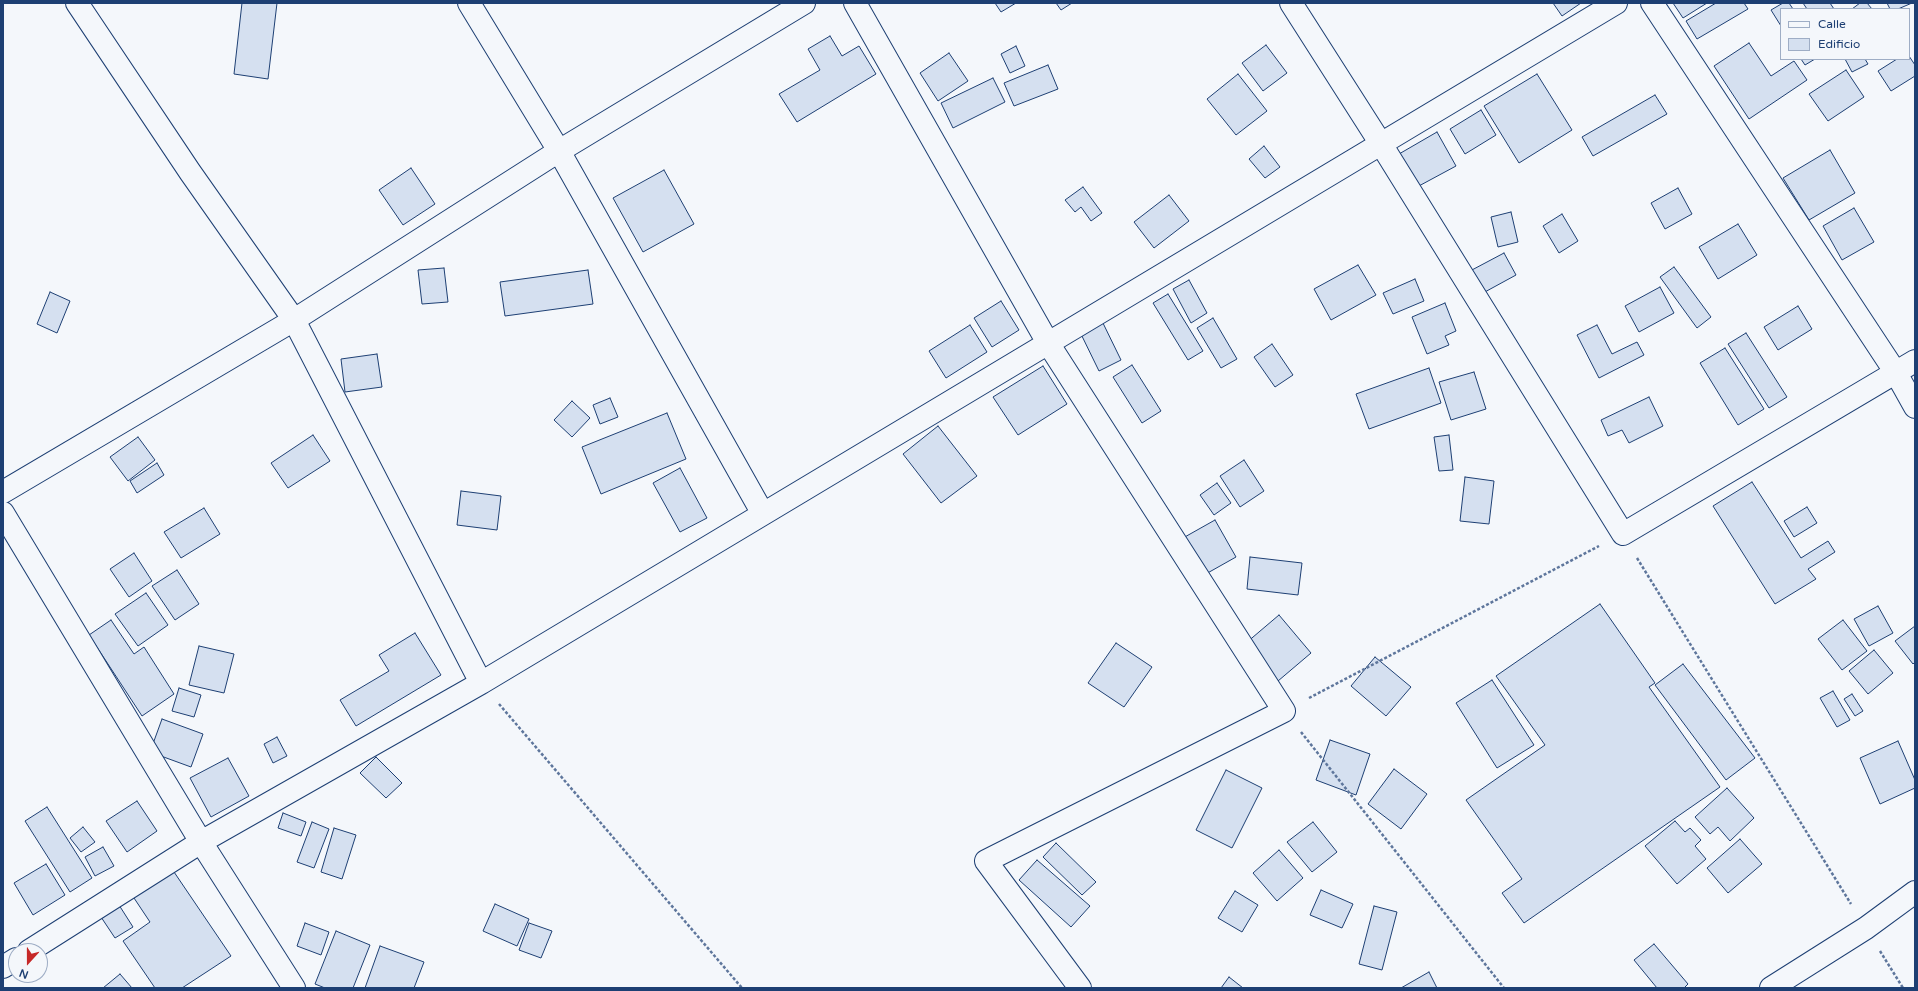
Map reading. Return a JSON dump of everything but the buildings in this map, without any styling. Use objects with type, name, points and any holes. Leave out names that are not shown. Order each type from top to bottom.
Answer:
[{"type":"street","points":[[77,3],[190,172],[294,320],[481,683]]},
{"type":"street","points":[[469,3],[559,151],[764,514]]},
{"type":"street","points":[[3,492],[294,320],[559,151],[804,3]]},
{"type":"street","points":[[855,3],[1048,343],[1284,711],[986,861],[1080,988]]},
{"type":"street","points":[[1291,3],[1381,144],[1623,534],[1915,361]]},
{"type":"street","points":[[42,943],[200,842],[481,683],[1616,3]]},
{"type":"street","points":[[1652,3],[1896,373],[1915,407]]},
{"type":"street","points":[[3,513],[200,842],[294,988]]},
{"type":"street","points":[[1771,988],[1866,928],[1915,892]]},
{"type":"path","points":[[1504,988],[1284,711],[1623,534],[1903,988]]},
{"type":"path","points":[[481,683],[742,988]]}]
